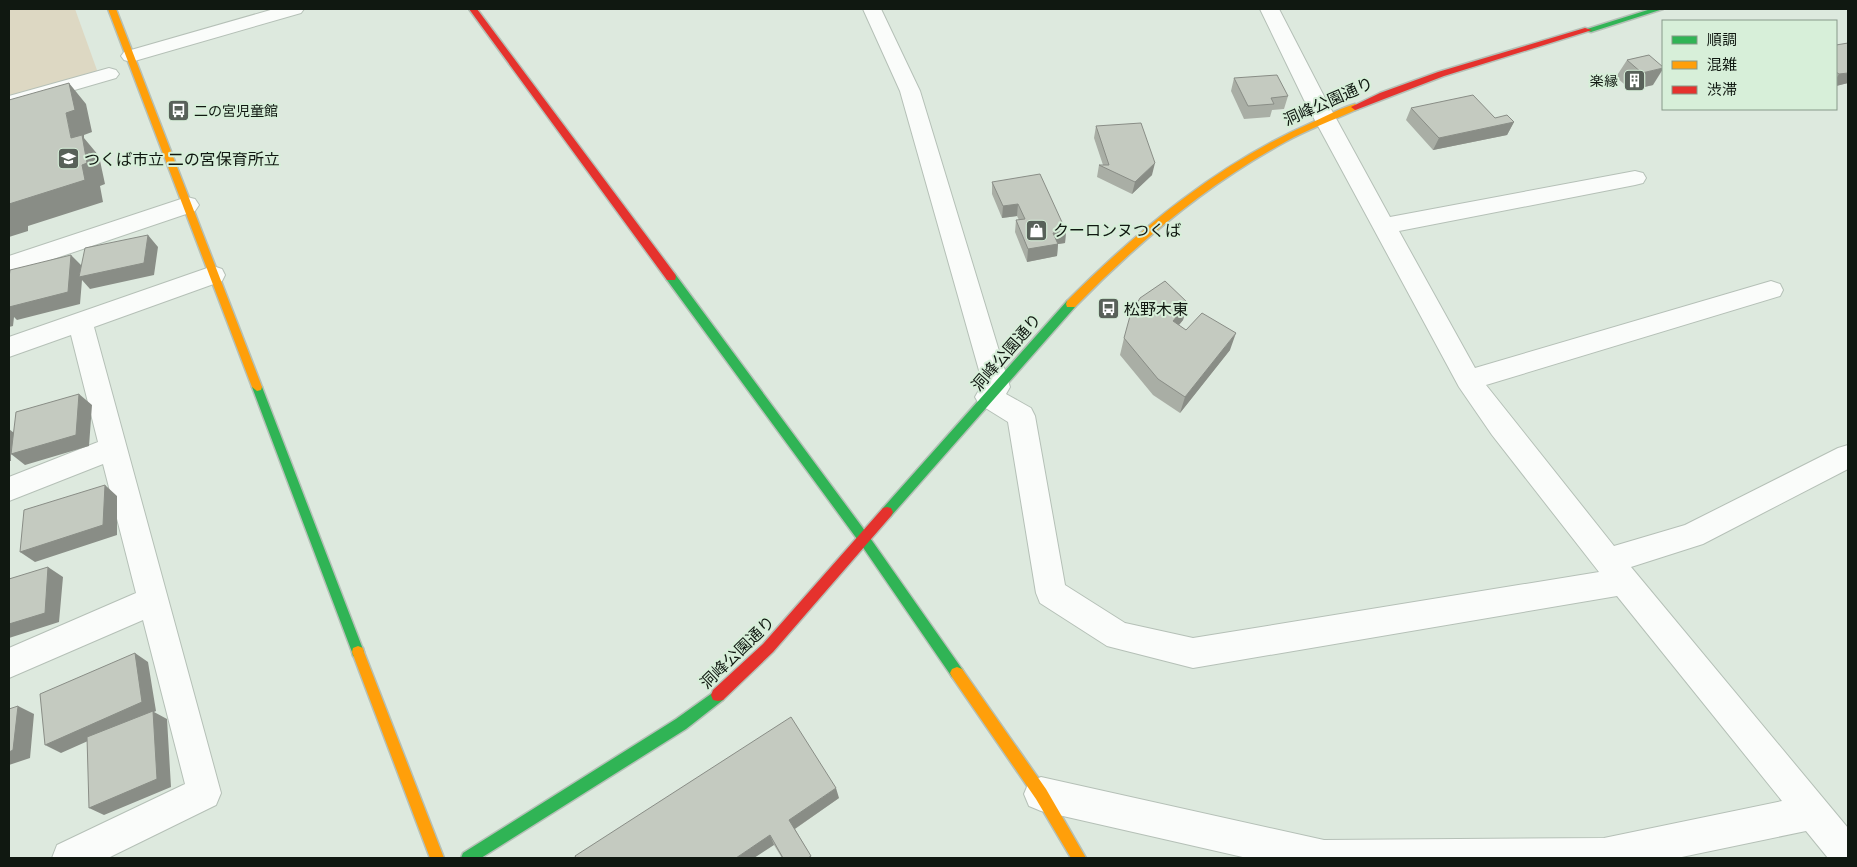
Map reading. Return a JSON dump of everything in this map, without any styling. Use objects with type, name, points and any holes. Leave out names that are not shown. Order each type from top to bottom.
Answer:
[{"type":"street","points":[[112,9],[437,858]]},
{"type":"street","points":[[131,56],[294,9]]},
{"type":"street","points":[[473,9],[864,539],[1040,794],[1078,858]]},
{"type":"street","points":[[872,9],[910,91],[992,392],[1021,416],[1050,593],[1118,636],[1193,653],[1617,571],[1693,535],[1848,456]]},
{"type":"street","points":[[1269,9],[1326,119],[1468,380],[1617,571],[1848,855]]},
{"type":"street","name":"洞峰公園通り","points":[[468,858],[681,724],[729,686],[768,648],[1055,320],[1107,266],[1167,216],[1219,178],[1274,144],[1383,94],[1659,9]]},
{"type":"street","points":[[9,103],[108,74]]},
{"type":"street","points":[[1384,226],[1635,178]]},
{"type":"street","points":[[9,265],[187,205]]},
{"type":"street","points":[[9,347],[213,275]]},
{"type":"street","points":[[1468,380],[1771,290]]},
{"type":"street","points":[[70,858],[204,793],[80,322]]},
{"type":"street","points":[[9,489],[114,448]]},
{"type":"street","points":[[9,664],[154,600]]},
{"type":"street","points":[[1040,794],[1324,858],[1604,856],[1813,812]]},
{"type":"shaded area","points":[[9,9],[75,9],[98,73],[9,99]]},
{"type":"building","points":[[1848,43],[1848,73],[1837,73],[1837,45]]},
{"type":"building","points":[[1649,55],[1662,68],[1642,73],[1627,60]]},
{"type":"building","points":[[1277,75],[1288,96],[1271,98],[1274,104],[1248,106],[1234,78]]},
{"type":"building","points":[[69,83],[75,110],[66,113],[71,138],[82,135],[87,163],[82,165],[85,180],[9,204],[9,100]]},
{"type":"building","points":[[1473,95],[1495,118],[1507,115],[1514,122],[1439,138],[1411,108]]},
{"type":"building","points":[[1141,123],[1155,163],[1135,182],[1099,165],[1109,165],[1096,126]]},
{"type":"building","points":[[1040,174],[1066,231],[1053,233],[1058,244],[1028,249],[1016,220],[1025,219],[1018,204],[1003,206],[992,182]]},
{"type":"building","points":[[148,235],[144,263],[79,277],[85,248]]},
{"type":"building","points":[[71,255],[68,292],[9,307],[10,270]]},
{"type":"building","points":[[1165,281],[1188,303],[1173,321],[1186,330],[1202,313],[1236,333],[1185,397],[1158,379],[1124,338],[1130,316],[1140,298]]},
{"type":"building","points":[[79,394],[76,435],[11,454],[16,412]]},
{"type":"building","points":[[105,485],[103,525],[20,552],[24,510]]},
{"type":"building","points":[[48,567],[45,613],[9,624],[9,579]]},
{"type":"building","points":[[135,653],[142,702],[45,745],[40,694]]},
{"type":"building","points":[[18,706],[13,750],[9,752],[9,709]]},
{"type":"building","points":[[153,711],[157,779],[89,808],[87,737]]},
{"type":"building","points":[[791,717],[836,788],[789,820],[811,856],[808,858],[783,858],[770,835],[736,858],[576,858],[575,856]]},
{"type":"traffic: fast","points":[[1588,30],[1659,9]]},
{"type":"traffic: fast","points":[[671,277],[864,539],[957,673]]},
{"type":"traffic: fast","points":[[887,512],[1071,304]]},
{"type":"traffic: fast","points":[[257,387],[358,652]]},
{"type":"traffic: fast","points":[[468,858],[681,724],[718,695]]},
{"type":"traffic: slow","points":[[112,9],[257,387]]},
{"type":"traffic: slow","points":[[1071,304],[1094,280],[1144,235],[1224,175],[1282,140],[1355,107]]},
{"type":"traffic: slow","points":[[358,652],[437,858]]},
{"type":"traffic: slow","points":[[957,673],[1041,794],[1079,858]]},
{"type":"traffic: jam","points":[[473,9],[671,277]]},
{"type":"traffic: jam","points":[[1355,107],[1441,74],[1588,30]]},
{"type":"traffic: jam","points":[[718,695],[768,648],[887,512]]},
{"type":"place","name":"楽縁","points":[[1634,81]]},
{"type":"place","name":"二の宮児童館","points":[[178,111]]},
{"type":"place","name":"つくば市立 二の宮保育所立","points":[[68,159]]},
{"type":"place","name":"クーロンヌつくば","points":[[1037,230]]},
{"type":"place","name":"松野木東","points":[[1108,309]]}]
